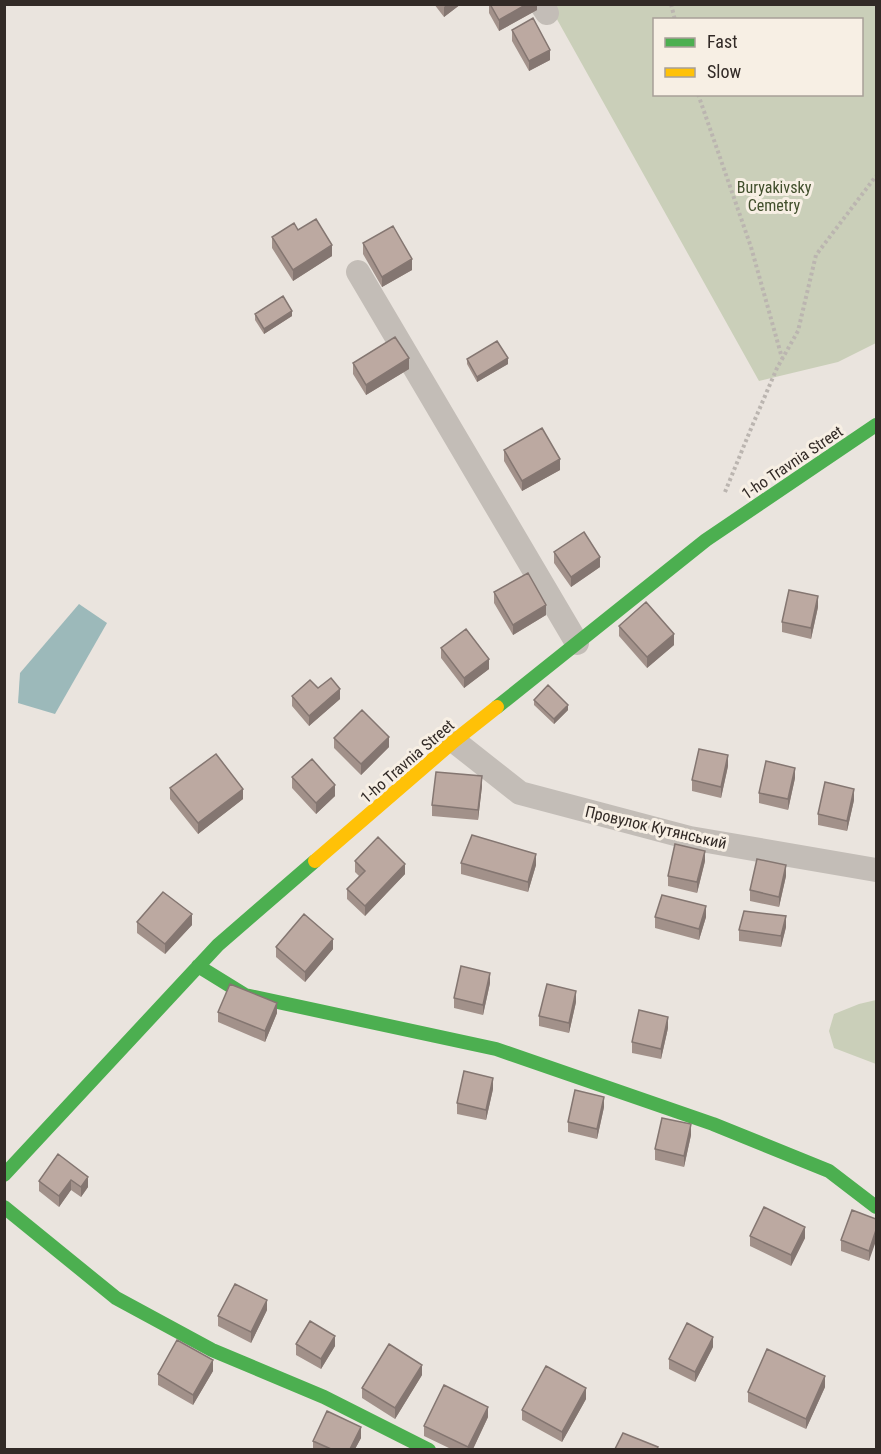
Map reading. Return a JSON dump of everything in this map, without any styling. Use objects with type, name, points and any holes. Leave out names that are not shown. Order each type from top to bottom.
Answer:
[{"type":"street","points":[[358,272],[577,643]]},
{"type":"street","name":"1-ho Travnia Street","points":[[4,1175],[218,945],[454,741],[706,540],[876,425]]},
{"type":"street","name":"Провулок Кутянський","points":[[454,741],[520,793],[690,838],[876,870]]},
{"type":"street","points":[[198,966],[244,995],[496,1049],[713,1124],[829,1171],[876,1207]]},
{"type":"street","points":[[4,1208],[116,1298],[212,1350],[324,1397],[429,1449]]},
{"type":"path","points":[[699,96],[751,247],[783,359]]},
{"type":"path","points":[[724,496],[750,431],[798,331],[816,255],[876,176]]},
{"type":"green space","name":"Buryakivsky Cemetry","points":[[549,5],[876,5],[876,343],[838,362],[759,381]]},
{"type":"green space","points":[[876,1000],[876,1064],[834,1048],[829,1031],[834,1014]]},
{"type":"water","points":[[79,604],[107,623],[55,714],[18,703],[20,673]]},
{"type":"building","points":[[490,4],[527,4],[499,20]]},
{"type":"building","points":[[533,18],[550,50],[529,61],[512,30]]},
{"type":"building","points":[[316,219],[332,245],[293,270],[272,237],[294,223],[298,230]]},
{"type":"building","points":[[393,226],[412,259],[382,277],[363,243]]},
{"type":"building","points":[[283,296],[292,311],[264,329],[255,314]]},
{"type":"building","points":[[395,337],[409,358],[366,385],[353,363]]},
{"type":"building","points":[[497,341],[508,358],[477,377],[467,359]]},
{"type":"building","points":[[542,428],[560,459],[522,481],[504,450]]},
{"type":"building","points":[[584,532],[600,557],[571,577],[554,552]]},
{"type":"building","points":[[528,573],[546,605],[513,625],[494,592]]},
{"type":"building","points":[[789,590],[818,596],[811,628],[782,622]]},
{"type":"building","points":[[646,602],[674,634],[647,657],[619,626]]},
{"type":"building","points":[[466,629],[489,659],[464,678],[441,648]]},
{"type":"building","points":[[331,678],[340,689],[309,716],[292,696],[310,680],[318,688]]},
{"type":"building","points":[[548,685],[568,705],[554,719],[534,700]]},
{"type":"building","points":[[362,710],[389,737],[361,764],[334,738]]},
{"type":"building","points":[[699,749],[728,755],[721,787],[692,780]]},
{"type":"building","points":[[216,754],[243,789],[198,823],[170,788]]},
{"type":"building","points":[[312,759],[335,785],[316,803],[292,777]]},
{"type":"building","points":[[766,761],[795,768],[788,799],[759,793]]},
{"type":"building","points":[[436,772],[482,776],[478,810],[432,805]]},
{"type":"building","points":[[825,782],[854,789],[847,821],[818,814]]},
{"type":"building","points":[[472,835],[536,854],[528,882],[461,863]]},
{"type":"building","points":[[378,837],[405,864],[365,906],[347,889],[365,871],[355,861]]},
{"type":"building","points":[[675,844],[705,851],[697,882],[668,876]]},
{"type":"building","points":[[757,859],[786,865],[779,897],[750,890]]},
{"type":"building","points":[[163,892],[192,914],[165,944],[137,922]]},
{"type":"building","points":[[662,895],[706,906],[699,929],[655,917]]},
{"type":"building","points":[[744,911],[786,916],[781,936],[739,930]]},
{"type":"building","points":[[304,914],[333,939],[305,972],[276,947]]},
{"type":"building","points":[[461,966],[490,973],[483,1005],[454,998]]},
{"type":"building","points":[[230,984],[277,1003],[265,1031],[218,1012]]},
{"type":"building","points":[[547,984],[576,991],[569,1023],[539,1016]]},
{"type":"building","points":[[639,1010],[668,1017],[661,1049],[632,1042]]},
{"type":"building","points":[[464,1071],[493,1078],[486,1110],[457,1103]]},
{"type":"building","points":[[575,1090],[604,1097],[597,1129],[568,1122]]},
{"type":"building","points":[[662,1118],[691,1124],[684,1156],[655,1149]]},
{"type":"building","points":[[58,1154],[88,1177],[81,1187],[71,1180],[59,1196],[39,1181]]},
{"type":"building","points":[[764,1207],[805,1227],[791,1255],[750,1236]]},
{"type":"building","points":[[852,1210],[876,1219],[876,1230],[869,1251],[841,1240]]},
{"type":"building","points":[[235,1284],[267,1300],[251,1332],[218,1316]]},
{"type":"building","points":[[310,1321],[335,1336],[321,1359],[296,1344]]},
{"type":"building","points":[[687,1323],[713,1337],[695,1372],[669,1359]]},
{"type":"building","points":[[177,1340],[213,1360],[193,1395],[158,1374]]},
{"type":"building","points":[[389,1344],[422,1365],[395,1408],[362,1388]]},
{"type":"building","points":[[767,1349],[825,1376],[806,1419],[748,1392]]},
{"type":"building","points":[[546,1366],[586,1388],[562,1432],[522,1410]]},
{"type":"building","points":[[444,1385],[488,1407],[468,1447],[424,1426]]},
{"type":"building","points":[[327,1411],[361,1427],[350,1449],[331,1449],[313,1441]]},
{"type":"building","points":[[623,1433],[658,1447],[657,1449],[615,1449]]},
{"type":"traffic: fast","points":[[497,707],[706,540],[876,425]]},
{"type":"traffic: fast","points":[[4,1175],[218,945],[315,861]]},
{"type":"traffic: fast","points":[[198,966],[245,995],[496,1049],[713,1124],[829,1171],[876,1207]]},
{"type":"traffic: fast","points":[[4,1207],[116,1298],[212,1350],[324,1397],[429,1450]]},
{"type":"traffic: slow","points":[[315,861],[454,741],[497,707]]}]
